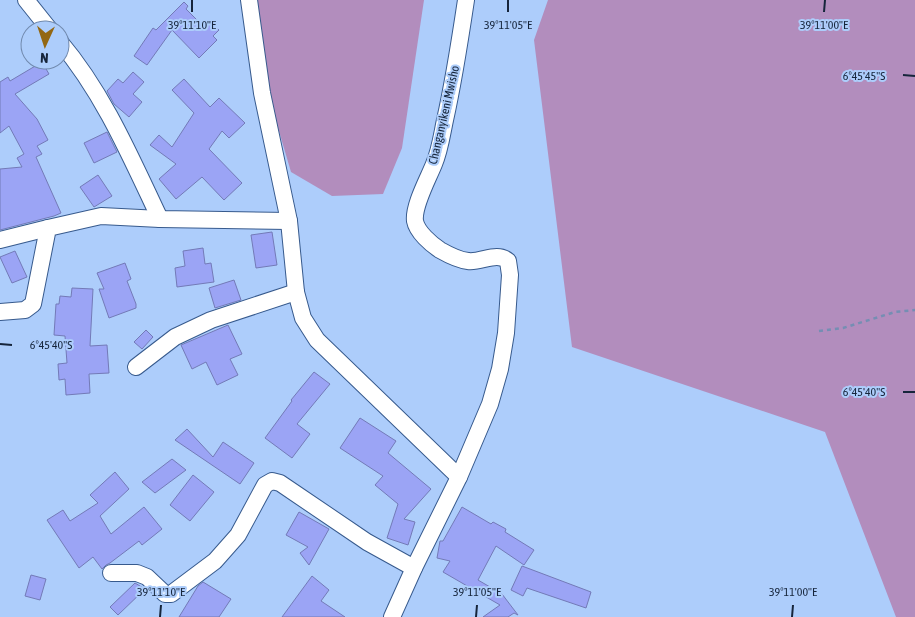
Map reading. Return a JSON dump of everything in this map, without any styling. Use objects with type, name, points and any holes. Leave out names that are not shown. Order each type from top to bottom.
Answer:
[{"type":"street","points":[[26,0],[42,20]]},
{"type":"street","points":[[249,0],[262,93],[289,221],[296,292],[303,318],[317,340],[459,477],[392,617]]},
{"type":"street","name":"Changanyikeni Mwisho","points":[[459,477],[490,404],[500,369],[506,333],[510,275],[508,261],[503,258],[467,261],[440,250],[419,232],[415,222],[416,208],[436,159],[442,133],[454,80],[466,0]]},
{"type":"street","points":[[70,53],[116,127],[160,219]]},
{"type":"street","points":[[0,240],[102,216],[289,221]]},
{"type":"street","points":[[0,312],[25,310],[33,304],[48,228]]},
{"type":"street","points":[[136,367],[175,337],[211,320],[296,292]]},
{"type":"street","points":[[111,573],[137,573],[147,577],[164,594],[171,594],[216,561],[238,535],[265,485],[272,481],[280,482],[367,542],[414,568]]},
{"type":"path","points":[[819,331],[843,328],[896,312],[915,310]]},
{"type":"shaded area","points":[[250,0],[424,0],[402,148],[383,194],[332,196],[291,172],[264,80]]},
{"type":"shaded area","points":[[548,0],[915,0],[915,617],[896,617],[825,432],[572,347],[534,40]]},
{"type":"building","points":[[184,2],[188,6],[186,9],[203,26],[209,20],[219,30],[213,36],[217,40],[199,58],[172,30],[147,65],[134,56],[153,28],[156,30]]},
{"type":"building","points":[[29,70],[47,70],[49,74],[15,94],[37,119],[48,140],[37,146],[42,154],[36,157],[61,213],[0,230],[0,169],[22,167],[17,158],[24,154],[9,126],[0,133],[0,82],[8,77],[10,81]]},
{"type":"building","points":[[133,72],[144,82],[133,94],[142,102],[129,117],[114,104],[107,91],[118,79],[123,83]]},
{"type":"building","points":[[184,79],[210,107],[219,98],[245,123],[229,138],[222,131],[209,149],[242,183],[224,200],[202,177],[176,199],[159,179],[176,164],[150,145],[159,135],[172,147],[194,113],[172,90]]},
{"type":"building","points":[[107,132],[117,152],[94,163],[84,143]]},
{"type":"building","points":[[98,175],[112,196],[94,207],[80,187]]},
{"type":"building","points":[[272,232],[277,265],[256,268],[251,235]]},
{"type":"building","points":[[203,248],[205,264],[211,263],[214,282],[177,287],[175,268],[185,266],[183,251]]},
{"type":"building","points":[[15,251],[27,277],[12,283],[0,257]]},
{"type":"building","points":[[125,263],[131,279],[127,281],[136,308],[109,318],[99,289],[104,289],[97,273]]},
{"type":"building","points":[[234,280],[241,300],[215,308],[209,288]]},
{"type":"building","points":[[72,288],[93,289],[90,346],[107,345],[109,373],[89,374],[90,393],[66,395],[65,379],[59,380],[58,364],[67,363],[65,336],[54,335],[56,304],[59,304],[60,296],[71,297]]},
{"type":"building","points":[[228,325],[242,354],[230,359],[238,375],[217,385],[206,362],[192,369],[181,345]]},
{"type":"building","points":[[146,330],[153,337],[142,349],[134,342]]},
{"type":"building","points":[[314,372],[330,384],[297,424],[310,434],[292,458],[265,438],[291,400]]},
{"type":"building","points":[[360,418],[396,441],[388,453],[431,489],[404,519],[415,522],[408,545],[387,538],[398,504],[375,485],[383,476],[340,448]]},
{"type":"building","points":[[187,429],[213,457],[223,442],[254,463],[240,484],[175,440]]},
{"type":"building","points":[[172,459],[186,470],[155,493],[142,482]]},
{"type":"building","points":[[115,472],[129,489],[100,516],[111,534],[144,507],[162,529],[142,545],[139,541],[102,569],[93,557],[79,568],[47,520],[63,510],[70,521],[98,503],[90,495]]},
{"type":"building","points":[[193,475],[214,492],[190,521],[170,505]]},
{"type":"building","points":[[462,507],[491,524],[493,522],[506,529],[505,532],[534,550],[524,565],[496,546],[478,580],[502,594],[518,615],[514,613],[508,617],[483,617],[500,605],[443,572],[450,561],[437,558],[440,541],[443,541]]},
{"type":"building","points":[[299,512],[329,529],[309,565],[300,553],[308,547],[286,535]]},
{"type":"building","points":[[522,566],[591,592],[586,608],[527,588],[523,596],[511,590]]},
{"type":"building","points":[[31,575],[46,579],[40,600],[25,596]]},
{"type":"building","points":[[312,576],[329,590],[321,601],[345,617],[282,617]]},
{"type":"building","points":[[203,582],[231,599],[219,617],[179,617],[198,586]]},
{"type":"building","points":[[135,583],[145,589],[118,615],[110,607]]}]
